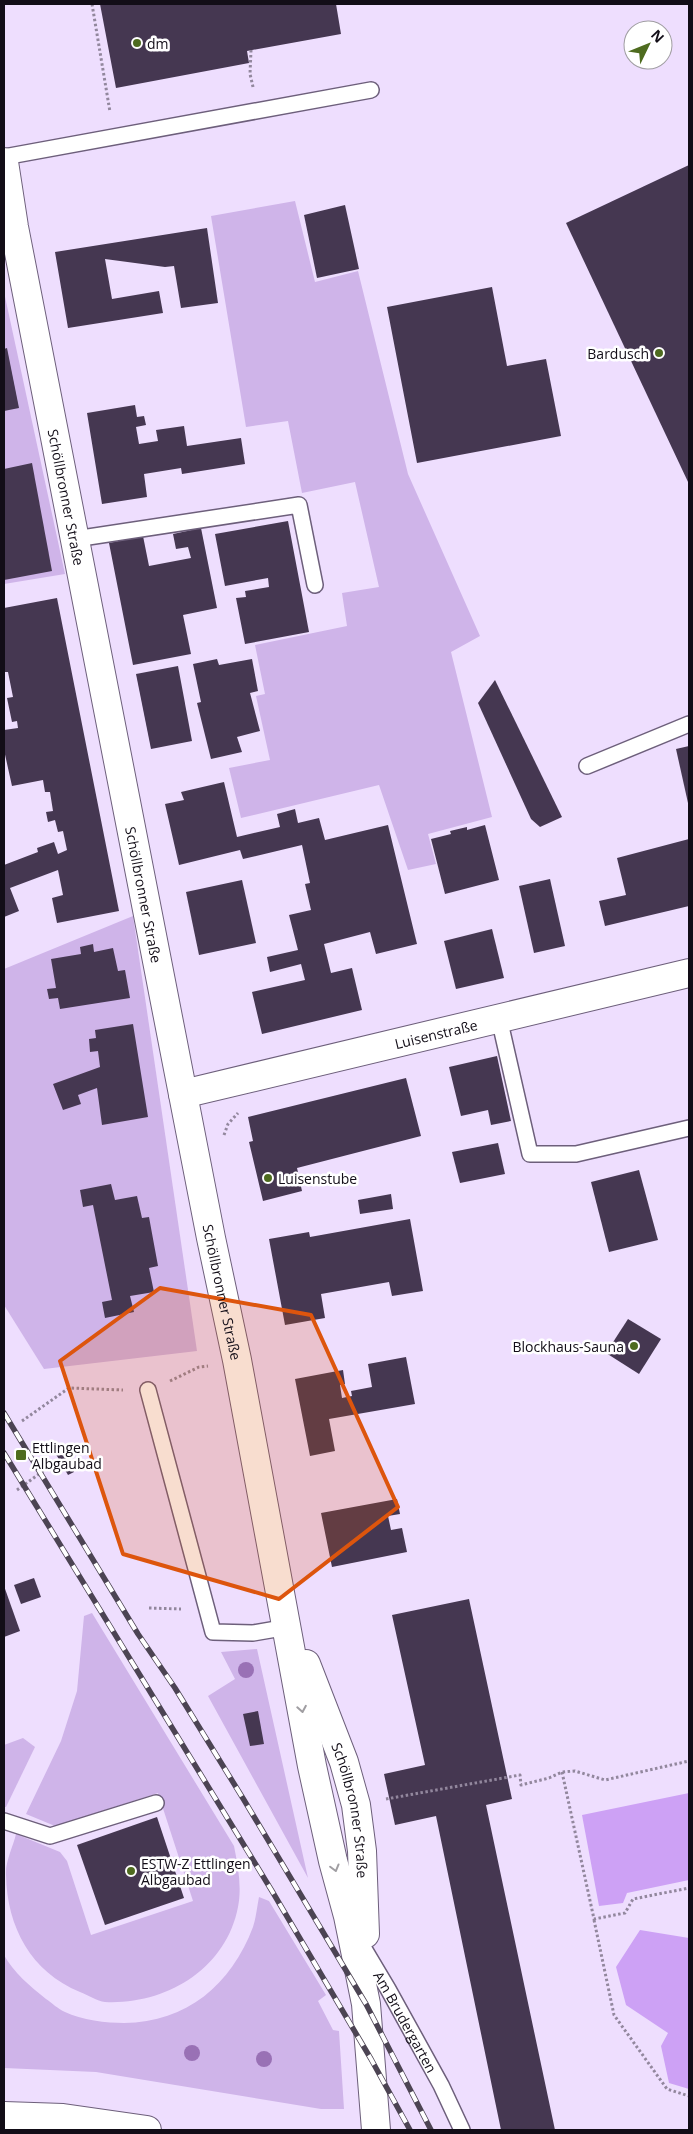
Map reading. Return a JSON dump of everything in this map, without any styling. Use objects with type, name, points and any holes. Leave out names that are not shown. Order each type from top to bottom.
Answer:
[{"type":"main road","name":"Schöllbronner Straße","points":[[4,162],[9,228],[75,539],[288,1627],[322,1812],[348,1916],[366,2004]]},
{"type":"main road","name":"Luisenstraße","points":[[184,1094],[689,973]]},
{"type":"main road","name":"Schöllbronner Straße","points":[[288,1627],[313,1680],[344,1762],[356,1805],[362,1851],[366,2004],[376,2130]]},
{"type":"main road","points":[[4,2116],[63,2118],[147,2130]]},
{"type":"lane","points":[[4,157],[371,90]]},
{"type":"lane","points":[[75,539],[298,505],[315,585]]},
{"type":"lane","points":[[587,766],[689,724]]},
{"type":"lane","points":[[498,1018],[530,1154],[576,1154],[689,1128]]},
{"type":"lane","points":[[148,1390],[213,1632],[253,1634],[288,1627]]},
{"type":"lane","points":[[4,1821],[50,1836],[156,1803]]},
{"type":"lane","name":"Am Brudergarten","points":[[348,1916],[366,1955],[388,1989],[441,2085],[462,2130]]},
{"type":"path","points":[[92,4],[115,137]]},
{"type":"path","points":[[250,50],[250,74],[258,112]]},
{"type":"path","points":[[189,1374],[199,1367]]},
{"type":"path","points":[[22,1421],[69,1388],[148,1390]]},
{"type":"path","points":[[17,1490],[50,1466]]},
{"type":"path","points":[[149,1608],[207,1610]]},
{"type":"path","points":[[432,1791],[520,1775],[521,1785],[549,1778],[562,1772],[575,1771],[605,1780],[689,1761]]},
{"type":"path","points":[[562,1772],[614,2015],[667,2089],[689,2096]]},
{"type":"path","points":[[594,1919],[625,1913],[633,1899],[689,1888]]},
{"type":"highlighted area","points":[[160,1288],[311,1315],[398,1507],[279,1599],[123,1554],[60,1361]]},
{"type":"shaded area","points":[[295,201],[315,282],[358,271],[408,474],[480,636],[451,652],[492,817],[428,834],[436,864],[408,870],[379,785],[241,818],[229,768],[270,760],[256,696],[265,694],[255,645],[347,626],[342,593],[379,587],[355,482],[302,493],[288,421],[246,427],[211,216]]},
{"type":"shaded area","points":[[4,292],[65,574],[4,584]]},
{"type":"shaded area","points":[[133,916],[197,1351],[44,1369],[4,1305],[4,969]]},
{"type":"shaded area","points":[[92,1613],[234,1846],[239,1876],[240,1892],[238,1907],[231,1929],[221,1948],[207,1965],[190,1979],[171,1990],[150,1997],[128,2001],[105,2002],[99,2000],[63,1983],[48,1973],[35,1960],[17,1930],[7,1894],[7,1865],[16,1834],[60,1852],[67,1861],[91,1935],[193,1901],[158,1793],[55,1826],[26,1814],[61,1741],[77,1691],[84,1616]]},
{"type":"shaded area","points":[[257,1649],[308,1878],[208,1696],[235,1679],[221,1652]]},
{"type":"shaded area","points":[[23,1738],[35,1747],[6,1807],[4,1807],[4,1745]]},
{"type":"shaded area","points":[[689,1793],[689,1880],[627,1893],[623,1903],[599,1906],[582,1815]]},
{"type":"shaded area","points":[[259,1897],[269,1901],[326,1995],[318,2001],[333,2030],[339,2031],[344,2109],[321,2109],[96,2072],[4,2068],[4,1955],[28,1984],[57,2008],[65,2012],[102,2022],[147,2021],[168,2016],[187,2007],[219,1983],[244,1948],[253,1927]]},
{"type":"shaded area","points":[[640,1930],[689,1938],[689,2089],[669,2083],[661,2046],[668,2033],[626,2005],[616,1967]]},
{"type":"building","points":[[100,4],[336,4],[341,34],[247,51],[249,63],[116,88]]},
{"type":"building","name":"Bardusch","points":[[689,165],[689,484],[566,223]]},
{"type":"building","points":[[345,205],[359,269],[317,278],[304,215]]},
{"type":"building","points":[[207,228],[218,303],[181,308],[174,266],[165,267],[105,259],[112,299],[159,291],[163,313],[68,328],[55,252]]},
{"type":"building","points":[[492,287],[507,366],[546,359],[561,436],[417,463],[387,307]]},
{"type":"building","points":[[7,348],[19,408],[4,411],[4,349]]},
{"type":"building","points":[[135,405],[137,417],[144,416],[146,425],[136,427],[139,444],[158,441],[156,430],[184,426],[187,446],[241,438],[245,464],[182,474],[181,468],[144,474],[147,497],[102,504],[87,413]]},
{"type":"building","points":[[32,463],[52,571],[4,580],[4,469]]},
{"type":"building","points":[[288,521],[309,632],[245,644],[236,598],[246,597],[245,591],[269,587],[268,578],[225,586],[215,534]]},
{"type":"building","points":[[201,528],[217,608],[183,615],[191,654],[133,665],[109,543],[143,536],[149,566],[191,558],[188,547],[176,549],[173,534]]},
{"type":"building","points":[[57,598],[119,911],[57,923],[52,898],[63,895],[58,870],[10,888],[19,911],[4,917],[4,865],[38,852],[37,848],[54,842],[58,854],[67,850],[63,831],[58,832],[55,820],[48,822],[46,812],[53,811],[50,792],[45,792],[43,780],[12,786],[4,750],[4,730],[18,728],[17,721],[12,722],[7,698],[13,697],[8,672],[4,672],[4,608]]},
{"type":"building","points":[[217,659],[219,665],[252,659],[258,691],[250,693],[260,731],[237,737],[242,752],[211,759],[197,703],[201,702],[193,664]]},
{"type":"building","points":[[178,666],[192,741],[151,749],[136,674]]},
{"type":"building","points":[[495,680],[562,817],[540,827],[531,819],[478,703]]},
{"type":"building","points":[[689,746],[689,803],[688,803],[676,749]]},
{"type":"building","points":[[224,782],[237,837],[280,827],[277,814],[295,809],[298,823],[319,818],[325,840],[388,825],[417,944],[376,954],[370,932],[324,944],[331,973],[352,968],[362,1010],[262,1034],[252,992],[305,980],[301,964],[270,972],[267,957],[298,950],[289,915],[311,910],[305,884],[310,883],[302,845],[243,859],[240,850],[179,865],[165,804],[184,800],[181,792]]},
{"type":"building","points":[[485,825],[499,880],[445,894],[431,839],[451,834],[450,831],[467,827],[467,830]]},
{"type":"building","points":[[689,839],[689,906],[605,926],[599,901],[626,895],[617,858]]},
{"type":"building","points":[[550,879],[565,946],[534,953],[519,886]]},
{"type":"building","points":[[242,880],[256,943],[199,955],[186,892]]},
{"type":"building","points":[[492,929],[504,978],[456,989],[444,941]]},
{"type":"building","points":[[93,944],[94,952],[113,948],[118,971],[125,970],[130,998],[60,1009],[58,998],[49,999],[47,989],[56,988],[51,959],[81,954],[80,947]]},
{"type":"building","points":[[133,1024],[148,1117],[102,1125],[97,1088],[78,1095],[81,1104],[63,1110],[53,1084],[100,1067],[98,1051],[90,1052],[89,1039],[96,1038],[95,1030]]},
{"type":"building","points":[[497,1056],[511,1121],[491,1125],[488,1110],[461,1116],[449,1067]]},
{"type":"building","points":[[406,1078],[421,1136],[297,1168],[302,1191],[263,1201],[249,1142],[253,1141],[248,1117]]},
{"type":"building","points":[[498,1143],[505,1174],[460,1183],[452,1152]]},
{"type":"building","points":[[639,1170],[658,1240],[609,1252],[591,1182]]},
{"type":"building","points":[[111,1184],[115,1200],[137,1196],[142,1218],[149,1217],[158,1266],[149,1268],[154,1292],[130,1296],[134,1312],[105,1318],[102,1302],[112,1300],[93,1205],[83,1207],[80,1190]]},
{"type":"building","points":[[391,1194],[393,1209],[360,1214],[358,1200]]},
{"type":"building","points":[[410,1219],[423,1291],[392,1296],[389,1282],[321,1294],[325,1318],[285,1325],[269,1239],[309,1232],[310,1237]]},
{"type":"building","name":"Blockhaus-Sauna","points":[[628,1319],[661,1339],[639,1374],[606,1353]]},
{"type":"building","points":[[406,1357],[415,1404],[329,1419],[335,1451],[310,1456],[295,1379],[343,1370],[345,1384],[340,1385],[342,1398],[352,1396],[351,1391],[372,1387],[368,1364]]},
{"type":"building","points":[[58,1446],[74,1472],[68,1475],[53,1449]]},
{"type":"building","points":[[397,1499],[400,1514],[388,1516],[391,1530],[402,1528],[407,1552],[332,1567],[321,1513]]},
{"type":"building","points":[[34,1578],[41,1597],[21,1604],[14,1585]]},
{"type":"building","points":[[4,1586],[20,1631],[4,1637]]},
{"type":"building","points":[[469,1599],[512,1799],[486,1805],[555,2130],[501,2130],[436,1816],[395,1825],[384,1774],[425,1765],[392,1615]]},
{"type":"building","points":[[258,1711],[264,1744],[250,1746],[243,1714]]},
{"type":"building","name":"ESTW-Z Ettlingen Albgaubad","points":[[157,1817],[184,1898],[105,1925],[77,1845]]},
{"type":"railway","points":[[4,1413],[138,1634],[175,1688],[244,1800],[366,2004],[431,2130]]},
{"type":"railway","points":[[4,1453],[272,1891],[371,2059],[410,2130]]},
{"type":"place","name":"dm","points":[[137,43]]},
{"type":"place","name":"Bardusch","points":[[659,353]]},
{"type":"place","name":"Luisenstube","points":[[268,1178]]},
{"type":"place","name":"Blockhaus-Sauna","points":[[634,1346]]},
{"type":"place","name":"Ettlingen Albgaubad","points":[[21,1455]]},
{"type":"place","name":"ESTW-Z Ettlingen Albgaubad","points":[[131,1871]]}]
